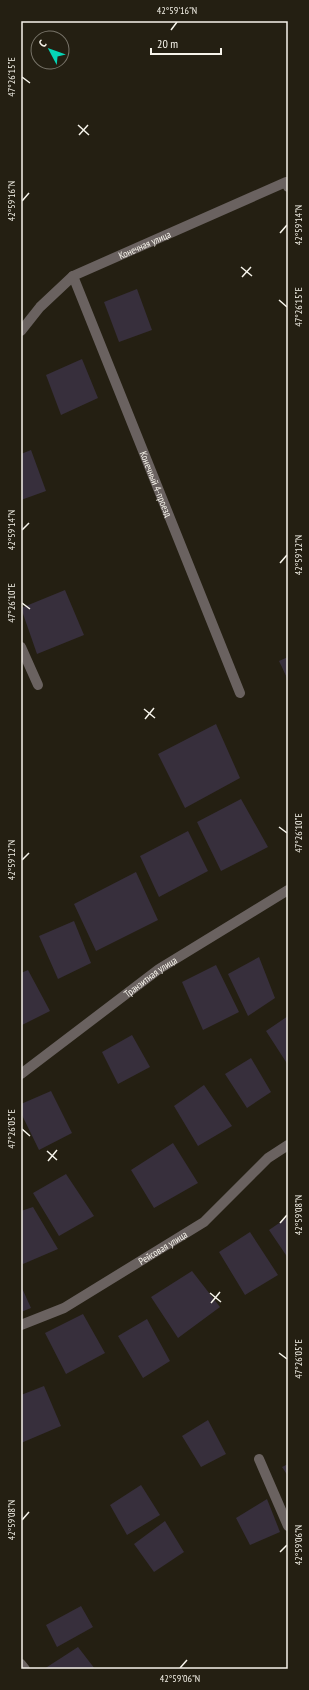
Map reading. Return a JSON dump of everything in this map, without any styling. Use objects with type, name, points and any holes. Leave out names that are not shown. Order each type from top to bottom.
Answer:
[{"type":"street","name":"Конечная улица","points":[[21,331],[40,307],[73,276],[287,185]]},
{"type":"street","name":"Конечный 4-проезд","points":[[73,276],[240,693]]},
{"type":"street","points":[[21,647],[38,685]]},
{"type":"street","name":"Транзитная улица","points":[[21,1074],[159,969],[288,890]]},
{"type":"street","name":"Рейсовая улица","points":[[21,1325],[64,1308],[204,1222],[268,1158],[288,1146]]},
{"type":"street","points":[[259,1459],[288,1526]]},
{"type":"street","points":[[21,1664],[25,1669]]},
{"type":"building","points":[[137,289],[152,330],[119,342],[104,302]]},
{"type":"building","points":[[82,359],[98,398],[61,415],[46,375]]},
{"type":"building","points":[[31,450],[46,491],[21,500],[21,454]]},
{"type":"building","points":[[65,590],[84,635],[37,654],[21,608]]},
{"type":"building","points":[[288,657],[288,680],[279,661]]},
{"type":"building","points":[[216,724],[240,778],[185,808],[158,754]]},
{"type":"building","points":[[241,799],[268,847],[221,871],[197,822]]},
{"type":"building","points":[[188,831],[208,871],[159,897],[140,856]]},
{"type":"building","points":[[136,872],[158,920],[96,951],[74,904]]},
{"type":"building","points":[[74,921],[91,963],[58,979],[39,936]]},
{"type":"building","points":[[259,957],[275,998],[248,1016],[228,974]]},
{"type":"building","points":[[216,965],[239,1012],[203,1030],[182,982]]},
{"type":"building","points":[[28,970],[50,1011],[22,1025],[21,973]]},
{"type":"building","points":[[288,1016],[288,1065],[266,1031]]},
{"type":"building","points":[[132,1035],[150,1067],[118,1084],[102,1052]]},
{"type":"building","points":[[251,1058],[271,1092],[247,1108],[225,1074]]},
{"type":"building","points":[[204,1085],[232,1126],[198,1146],[174,1106]]},
{"type":"building","points":[[51,1091],[72,1133],[39,1150],[21,1113],[21,1104]]},
{"type":"building","points":[[173,1143],[198,1183],[154,1208],[131,1170]]},
{"type":"building","points":[[66,1174],[94,1216],[59,1236],[33,1193]]},
{"type":"building","points":[[33,1207],[58,1249],[23,1264],[21,1260],[21,1211]]},
{"type":"building","points":[[288,1217],[288,1258],[269,1230]]},
{"type":"building","points":[[250,1232],[278,1275],[245,1295],[219,1252]]},
{"type":"building","points":[[192,1271],[220,1307],[178,1338],[151,1297]]},
{"type":"building","points":[[21,1286],[31,1308],[21,1312]]},
{"type":"building","points":[[83,1314],[105,1353],[66,1374],[45,1333]]},
{"type":"building","points":[[147,1319],[170,1361],[143,1378],[118,1336]]},
{"type":"building","points":[[44,1386],[61,1426],[21,1443],[21,1395]]},
{"type":"building","points":[[208,1420],[226,1454],[201,1467],[182,1436]]},
{"type":"building","points":[[288,1464],[288,1476],[282,1467]]},
{"type":"building","points":[[141,1485],[160,1515],[127,1535],[110,1505]]},
{"type":"building","points":[[267,1499],[280,1532],[250,1545],[236,1518]]},
{"type":"building","points":[[165,1521],[184,1552],[154,1572],[134,1544]]},
{"type":"building","points":[[81,1606],[93,1627],[57,1647],[46,1625]]},
{"type":"building","points":[[78,1647],[95,1669],[44,1669]]}]
